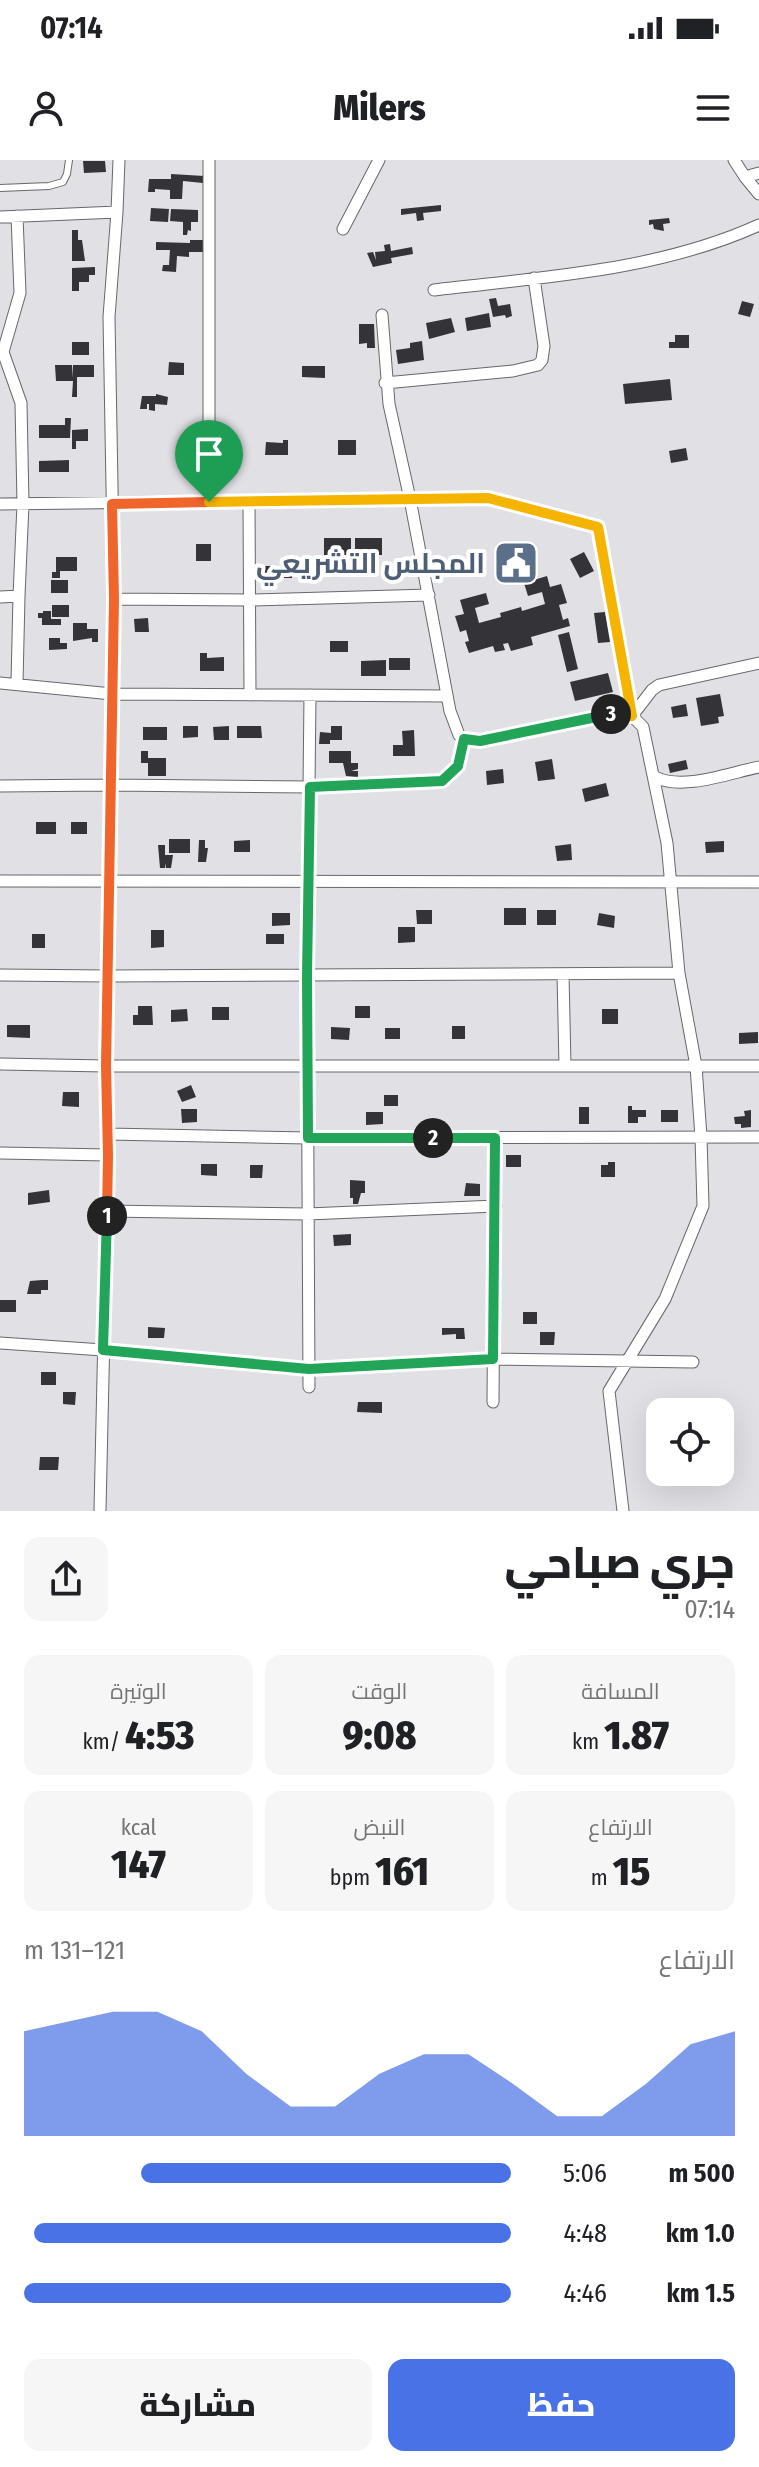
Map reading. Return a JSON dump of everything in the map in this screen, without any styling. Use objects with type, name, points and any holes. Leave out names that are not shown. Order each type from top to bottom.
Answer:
[{"type":"street","points":[[100,1510],[108,1155],[106,1066],[114,599],[109,317],[119,160]]},
{"type":"street","points":[[209,160],[209,502]]},
{"type":"street","points":[[343,229],[379,160]]},
{"type":"street","points":[[734,160],[759,194]]},
{"type":"street","points":[[745,177],[759,173]]},
{"type":"street","points":[[0,217],[117,212]]},
{"type":"street","points":[[17,216],[20,293],[2,352],[21,403],[23,504],[17,683]]},
{"type":"street","points":[[434,290],[614,268],[723,239],[759,225]]},
{"type":"street","points":[[385,383],[513,371],[538,365],[544,346],[534,278]]},
{"type":"street","points":[[382,315],[385,383],[456,731],[464,739],[480,741],[613,714],[632,716]]},
{"type":"street","points":[[0,504],[488,498],[598,527],[632,716],[643,727],[655,777],[672,883],[679,973],[696,1066],[703,1206],[665,1299],[609,1391],[623,1511]]},
{"type":"street","points":[[249,502],[250,695]]},
{"type":"street","points":[[114,599],[250,600],[429,595]]},
{"type":"street","points":[[0,597],[19,596]]},
{"type":"street","points":[[632,716],[659,685],[759,663]]},
{"type":"street","points":[[0,683],[112,694],[447,696]]},
{"type":"street","points":[[309,1387],[307,975],[310,695]]},
{"type":"street","points":[[0,786],[310,787],[442,781],[458,766],[464,739]]},
{"type":"street","points":[[655,777],[664,782],[683,783],[759,767]]},
{"type":"street","points":[[0,881],[759,882]]},
{"type":"street","points":[[0,975],[679,973]]},
{"type":"street","points":[[563,974],[565,1066]]},
{"type":"street","points":[[0,1064],[759,1066]]},
{"type":"street","points":[[108,1134],[308,1138],[759,1137]]},
{"type":"street","points":[[493,1402],[495,1138]]},
{"type":"street","points":[[0,1153],[108,1155]]},
{"type":"street","points":[[107,1211],[308,1214],[496,1206]]},
{"type":"street","points":[[0,1343],[309,1369],[493,1359],[693,1362]]},
{"type":"lane","points":[[0,188],[49,186],[63,182],[69,160]]},
{"type":"building","points":[[83,161],[105,161],[106,172],[84,173]]},
{"type":"building","points":[[171,174],[204,176],[203,183],[183,181],[182,199],[170,199],[170,190],[148,192],[149,179],[171,179]]},
{"type":"building","points":[[441,205],[441,211],[423,213],[424,220],[417,221],[416,213],[401,215],[401,209]]},
{"type":"building","points":[[151,208],[169,209],[168,222],[150,221]]},
{"type":"building","points":[[171,209],[198,210],[198,222],[191,222],[191,231],[188,230],[187,235],[183,235],[183,222],[170,221]]},
{"type":"building","points":[[669,218],[670,223],[663,224],[664,231],[654,229],[653,224],[649,225],[649,220]]},
{"type":"building","points":[[72,230],[78,230],[85,261],[72,261]]},
{"type":"building","points":[[190,240],[204,240],[204,252],[189,252],[189,257],[177,256],[176,272],[162,271],[163,265],[169,265],[170,250],[156,250],[156,242],[190,243]]},
{"type":"building","points":[[390,244],[391,251],[412,247],[413,254],[391,258],[392,263],[373,267],[367,253],[373,252],[376,260],[375,252],[385,251],[384,245]]},
{"type":"building","points":[[95,267],[95,275],[89,275],[89,282],[79,282],[79,291],[72,291],[72,268]]},
{"type":"building","points":[[496,298],[498,306],[510,304],[512,316],[493,317],[489,299]]},
{"type":"building","points":[[742,301],[754,304],[750,317],[738,314]]},
{"type":"building","points":[[489,313],[491,327],[467,331],[465,318]]},
{"type":"building","points":[[451,318],[455,332],[429,339],[426,323]]},
{"type":"building","points":[[359,324],[374,324],[375,348],[367,348],[367,343],[359,344]]},
{"type":"building","points":[[675,335],[689,335],[689,348],[669,348],[669,342],[675,342]]},
{"type":"building","points":[[422,341],[424,360],[398,364],[396,350],[410,348],[410,343]]},
{"type":"building","points":[[72,342],[89,342],[89,355],[72,355]]},
{"type":"building","points":[[169,362],[184,363],[184,375],[168,375]]},
{"type":"building","points":[[55,365],[72,365],[73,378],[73,365],[94,365],[94,377],[77,377],[77,397],[72,397],[73,381],[56,381]]},
{"type":"building","points":[[302,366],[325,366],[325,378],[302,377]]},
{"type":"building","points":[[670,379],[672,400],[625,404],[623,384]]},
{"type":"building","points":[[156,394],[168,397],[167,405],[155,404],[155,411],[149,410],[149,404],[147,409],[140,409],[142,396]]},
{"type":"building","points":[[65,418],[71,418],[70,438],[39,438],[39,425],[65,425]]},
{"type":"building","points":[[88,429],[88,441],[76,441],[76,449],[72,449],[72,430]]},
{"type":"building","points":[[283,440],[288,440],[288,455],[265,455],[266,442],[283,443]]},
{"type":"building","points":[[338,440],[356,440],[356,455],[338,455]]},
{"type":"building","points":[[686,448],[688,460],[671,463],[669,451]]},
{"type":"building","points":[[69,460],[69,472],[39,472],[39,461]]},
{"type":"building","points":[[324,538],[351,538],[351,560],[324,560]]},
{"type":"building","points":[[355,538],[382,538],[382,555],[355,555]]},
{"type":"building","points":[[196,544],[211,544],[211,561],[196,561]]},
{"type":"building","points":[[584,552],[594,571],[580,578],[570,559]]},
{"type":"building","points":[[56,557],[77,557],[77,571],[60,571],[60,578],[52,578],[52,572],[56,572]]},
{"type":"building","points":[[298,562],[318,562],[318,575],[298,575]]},
{"type":"building","points":[[265,566],[292,566],[292,578],[265,578]]},
{"type":"building","points":[[547,576],[550,587],[561,584],[567,603],[559,605],[563,620],[568,618],[570,626],[531,637],[533,645],[511,651],[508,643],[503,644],[505,650],[495,652],[493,646],[469,653],[465,642],[469,641],[466,630],[460,632],[455,616],[464,614],[460,600],[486,593],[489,604],[475,608],[479,623],[501,617],[500,613],[545,604],[542,592],[528,596],[524,583]]},
{"type":"building","points":[[51,580],[68,580],[68,593],[51,593]]},
{"type":"building","points":[[52,605],[69,605],[69,617],[52,617]]},
{"type":"building","points":[[51,611],[51,619],[61,619],[61,625],[42,625],[38,613]]},
{"type":"building","points":[[605,612],[610,642],[598,643],[594,613]]},
{"type":"building","points":[[148,618],[149,632],[135,632],[134,619]]},
{"type":"building","points":[[73,623],[87,623],[87,629],[98,629],[98,642],[92,642],[92,638],[73,641]]},
{"type":"building","points":[[569,632],[578,669],[567,672],[558,635]]},
{"type":"building","points":[[49,638],[60,638],[60,643],[67,643],[67,649],[49,650]]},
{"type":"building","points":[[330,641],[348,641],[348,652],[330,652]]},
{"type":"building","points":[[200,653],[207,653],[207,658],[224,657],[224,671],[200,671]]},
{"type":"building","points":[[389,658],[410,658],[410,670],[389,670]]},
{"type":"building","points":[[386,660],[386,676],[361,676],[361,661]]},
{"type":"building","points":[[608,673],[613,692],[575,701],[570,682]]},
{"type":"building","points":[[720,694],[724,716],[718,717],[719,723],[701,726],[696,698]]},
{"type":"building","points":[[686,704],[688,716],[673,718],[671,707]]},
{"type":"building","points":[[183,726],[198,726],[198,737],[183,738]]},
{"type":"building","points":[[229,726],[229,740],[214,740],[213,727]]},
{"type":"building","points":[[237,726],[261,726],[262,738],[237,738]]},
{"type":"building","points":[[331,726],[342,726],[342,740],[319,744],[320,732],[331,733]]},
{"type":"building","points":[[143,727],[167,727],[167,740],[143,740]]},
{"type":"building","points":[[414,730],[415,756],[393,756],[393,745],[403,745],[402,731]]},
{"type":"building","points":[[141,751],[148,751],[148,758],[166,758],[166,776],[148,776],[148,763],[141,763]]},
{"type":"building","points":[[329,751],[351,751],[351,763],[358,763],[358,769],[351,771],[358,771],[358,777],[346,776],[343,763],[329,763]]},
{"type":"building","points":[[552,759],[555,779],[538,781],[535,762]]},
{"type":"building","points":[[686,760],[688,769],[670,773],[668,764]]},
{"type":"building","points":[[503,769],[504,783],[487,785],[486,771]]},
{"type":"building","points":[[606,783],[609,796],[585,802],[582,789]]},
{"type":"building","points":[[36,822],[56,822],[56,834],[36,834]]},
{"type":"building","points":[[71,822],[87,822],[87,834],[71,834]]},
{"type":"building","points":[[169,839],[190,839],[190,853],[169,853]]},
{"type":"building","points":[[199,840],[205,840],[205,848],[208,848],[206,862],[198,862]]},
{"type":"building","points":[[250,840],[250,852],[234,852],[234,841]]},
{"type":"building","points":[[724,841],[724,852],[706,853],[705,842]]},
{"type":"building","points":[[571,844],[572,860],[557,861],[555,846]]},
{"type":"building","points":[[158,845],[165,845],[165,855],[173,855],[171,868],[166,868],[166,863],[165,868],[160,868]]},
{"type":"building","points":[[504,908],[526,908],[526,925],[504,925]]},
{"type":"building","points":[[416,910],[432,910],[432,924],[417,924]]},
{"type":"building","points":[[537,910],[556,910],[556,925],[537,925]]},
{"type":"building","points":[[272,913],[290,913],[290,925],[272,926]]},
{"type":"building","points":[[599,913],[615,916],[614,928],[597,925]]},
{"type":"building","points":[[398,927],[415,927],[415,942],[398,943]]},
{"type":"building","points":[[151,930],[164,930],[164,947],[151,948]]},
{"type":"building","points":[[32,934],[45,934],[45,948],[32,948]]},
{"type":"building","points":[[266,934],[284,934],[284,944],[266,944]]},
{"type":"building","points":[[138,1006],[152,1006],[153,1025],[133,1025],[133,1015],[138,1015]]},
{"type":"building","points":[[355,1006],[370,1006],[370,1018],[355,1018]]},
{"type":"building","points":[[212,1007],[229,1007],[229,1020],[212,1020]]},
{"type":"building","points":[[187,1009],[188,1021],[171,1022],[171,1010]]},
{"type":"building","points":[[602,1009],[618,1009],[618,1024],[602,1024]]},
{"type":"building","points":[[7,1025],[30,1025],[30,1038],[7,1037]]},
{"type":"building","points":[[452,1026],[465,1026],[465,1039],[452,1039]]},
{"type":"building","points":[[331,1027],[350,1028],[349,1040],[331,1039]]},
{"type":"building","points":[[385,1028],[400,1028],[400,1039],[385,1039]]},
{"type":"building","points":[[758,1032],[758,1043],[739,1044],[739,1033]]},
{"type":"building","points":[[191,1085],[196,1097],[182,1102],[177,1091]]},
{"type":"building","points":[[63,1092],[79,1092],[79,1107],[62,1106]]},
{"type":"building","points":[[384,1095],[398,1095],[398,1106],[384,1106]]},
{"type":"building","points":[[628,1106],[632,1106],[632,1110],[646,1110],[646,1117],[638,1117],[638,1123],[628,1123]]},
{"type":"building","points":[[579,1107],[589,1107],[589,1124],[579,1124]]},
{"type":"building","points":[[181,1109],[197,1109],[197,1122],[182,1123]]},
{"type":"building","points":[[661,1110],[678,1110],[678,1122],[661,1122]]},
{"type":"building","points":[[751,1110],[751,1127],[741,1128],[741,1124],[735,1124],[734,1117],[745,1116],[744,1111]]},
{"type":"building","points":[[366,1112],[383,1112],[383,1124],[366,1125]]},
{"type":"building","points":[[506,1155],[521,1155],[521,1167],[506,1167]]},
{"type":"building","points":[[608,1162],[615,1162],[615,1177],[601,1177],[601,1165],[608,1165]]},
{"type":"building","points":[[201,1164],[217,1164],[217,1176],[201,1175]]},
{"type":"building","points":[[250,1165],[263,1165],[262,1178],[250,1178]]},
{"type":"building","points":[[350,1180],[365,1181],[365,1193],[361,1193],[358,1204],[353,1204],[353,1198],[350,1198]]},
{"type":"building","points":[[466,1183],[480,1184],[480,1196],[464,1196]]},
{"type":"building","points":[[49,1190],[50,1202],[28,1205],[28,1193]]},
{"type":"building","points":[[351,1234],[351,1245],[334,1246],[333,1235]]},
{"type":"building","points":[[48,1280],[48,1290],[41,1290],[41,1294],[27,1294],[30,1281]]},
{"type":"building","points":[[0,1300],[16,1300],[16,1312],[0,1312]]},
{"type":"building","points":[[523,1312],[537,1312],[537,1324],[523,1324]]},
{"type":"building","points":[[148,1327],[165,1328],[164,1338],[148,1338]]},
{"type":"building","points":[[442,1328],[464,1328],[465,1339],[456,1339],[456,1334],[442,1335]]},
{"type":"building","points":[[540,1332],[555,1332],[554,1345],[540,1345]]},
{"type":"building","points":[[41,1372],[56,1372],[56,1385],[41,1385]]},
{"type":"building","points":[[63,1392],[76,1392],[75,1405],[63,1404]]},
{"type":"building","points":[[358,1402],[382,1402],[382,1413],[357,1412]]},
{"type":"building","points":[[40,1457],[59,1457],[58,1470],[39,1470]]},
{"type":"place","name":"المجلس التشريعي","points":[[516,563]]},
{"type":"route","points":[[488,498],[598,527],[632,716],[613,714],[480,741],[464,739],[458,766],[442,781],[310,787],[308,1138],[495,1138],[493,1359],[309,1369],[103,1350],[114,599],[112,504],[209,502],[488,498]]}]
